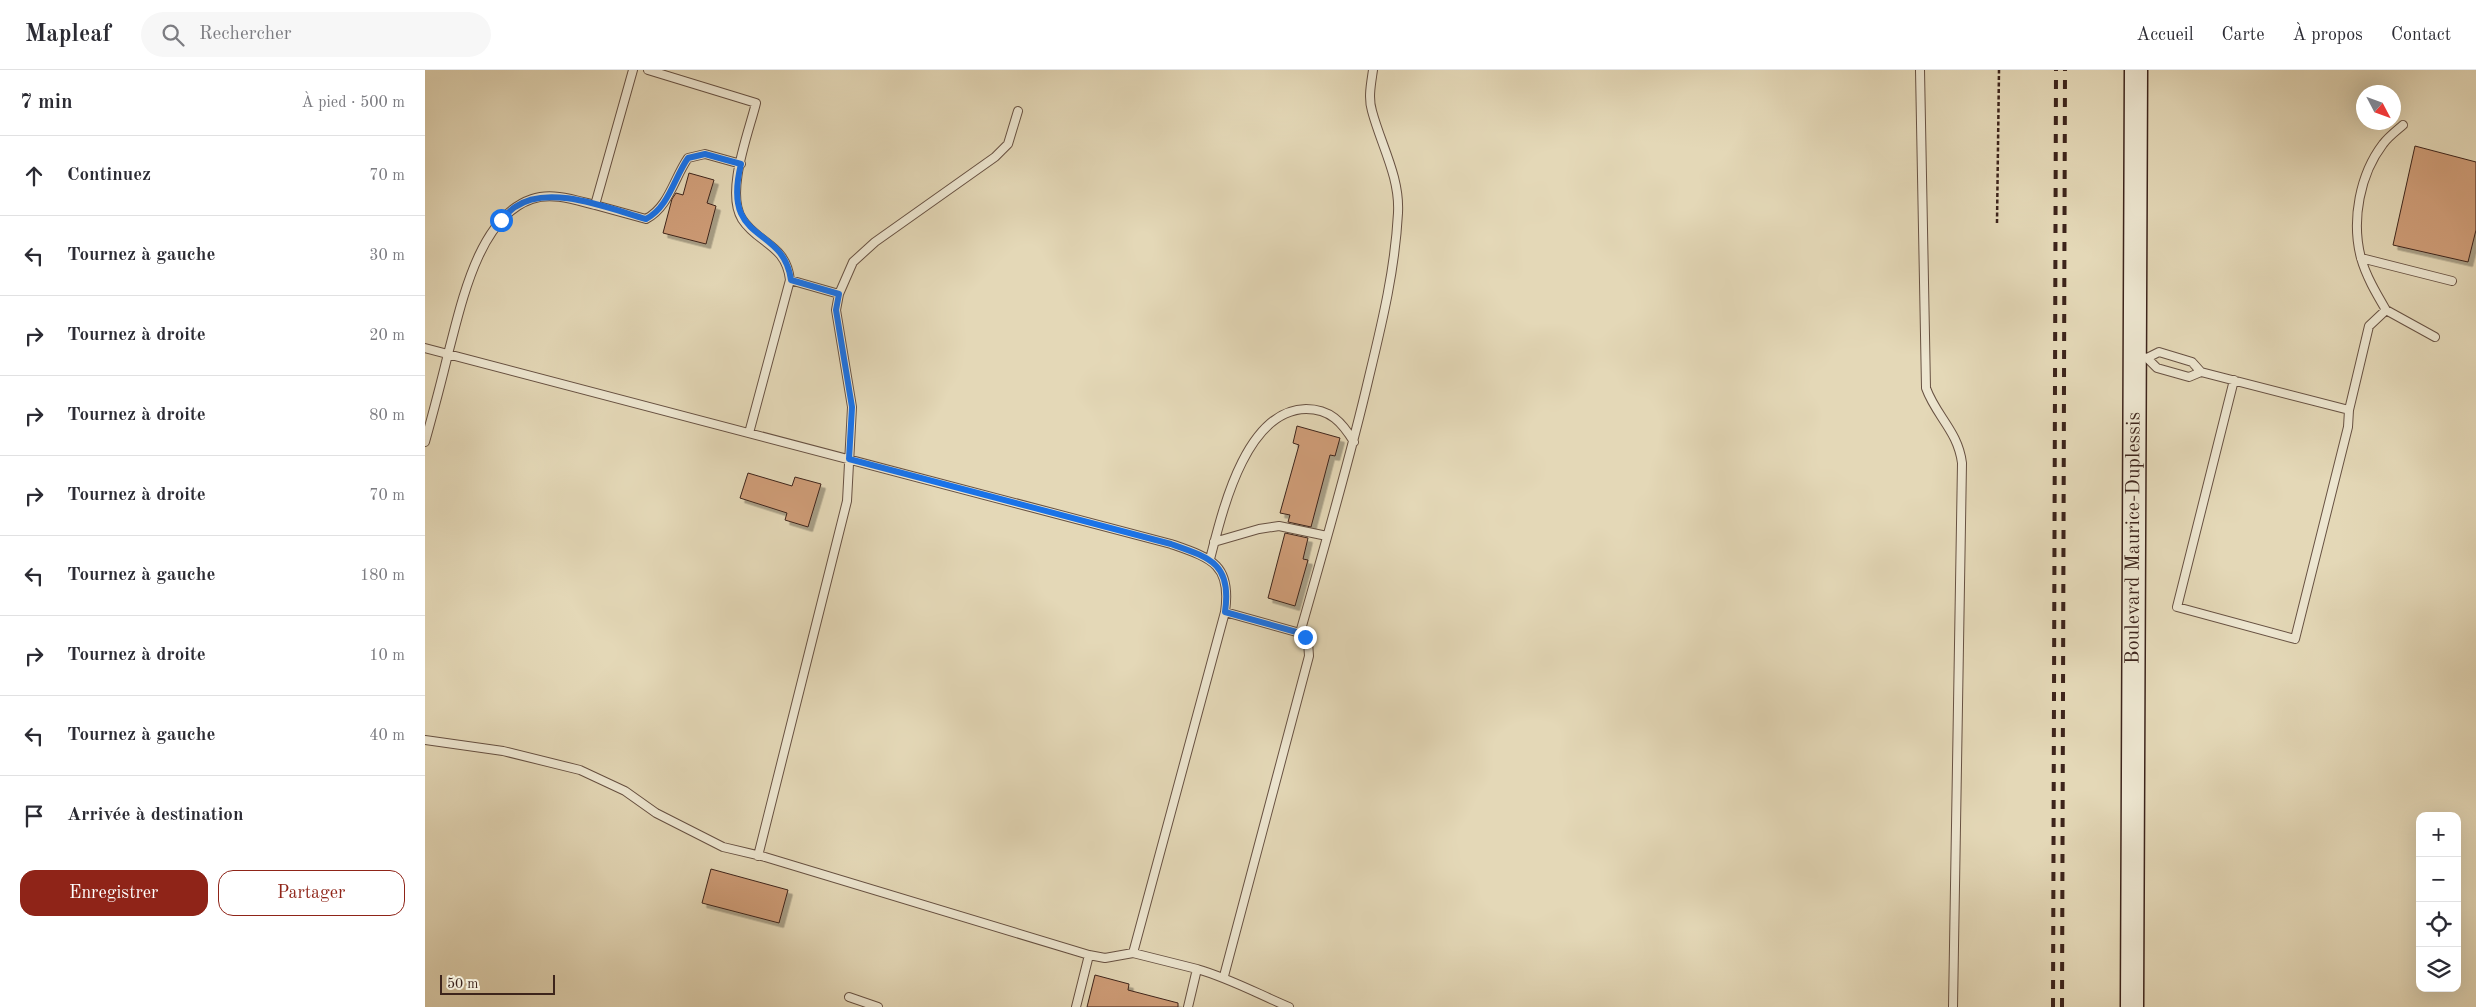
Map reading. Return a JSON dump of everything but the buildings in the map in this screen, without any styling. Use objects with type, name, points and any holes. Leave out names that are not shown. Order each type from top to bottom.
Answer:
[{"type":"street","name":"Boulevard Maurice-Duplessis","points":[[2131,1007],[2140,357],[2136,70]]},
{"type":"lane","points":[[595,205],[633,70]]},
{"type":"lane","points":[[648,70],[756,103],[735,186],[736,204],[742,219],[781,254],[789,267],[791,280],[749,433]]},
{"type":"lane","points":[[1300,633],[1354,442],[1390,289],[1398,210],[1395,181],[1385,145],[1372,111],[1369,92],[1373,70]]},
{"type":"lane","points":[[1920,70],[1925,380],[1930,399],[1956,438],[1962,463],[1953,1007]]},
{"type":"lane","points":[[758,856],[847,501],[852,407],[836,310],[839,294],[853,262],[875,242],[954,184],[995,157],[1008,144],[1018,112]]},
{"type":"lane","points":[[2403,125],[2384,142],[2369,166],[2360,195],[2357,234],[2361,258],[2370,281],[2386,310],[2435,337]]},
{"type":"lane","points":[[425,442],[459,309],[474,268],[501,220],[515,206],[533,198],[550,196],[595,205],[646,219],[655,214],[664,203],[679,170],[688,158],[705,154],[741,164]]},
{"type":"lane","points":[[2361,258],[2452,281]]},
{"type":"lane","points":[[791,280],[839,294]]},
{"type":"lane","points":[[2234,380],[2177,607],[2295,639],[2348,427],[2349,410],[2369,326],[2386,310]]},
{"type":"lane","points":[[425,348],[1171,544],[1210,559],[1227,582],[1225,612],[1133,953]]},
{"type":"lane","points":[[2140,357],[2159,352],[2192,362],[2201,372]]},
{"type":"lane","points":[[2140,357],[2157,368],[2189,376],[2201,372],[2349,410]]},
{"type":"lane","points":[[1210,559],[1233,480],[1245,457],[1258,439],[1279,417],[1303,409],[1325,412],[1344,425],[1354,442]]},
{"type":"lane","points":[[1214,542],[1259,529],[1279,526],[1327,536]]},
{"type":"lane","points":[[1224,976],[1309,656],[1308,642],[1300,633],[1225,612]]},
{"type":"lane","points":[[425,740],[503,751],[580,770],[625,791],[656,813],[723,848],[758,856],[1089,955],[1105,958],[1133,953],[1224,976],[1289,1007]]},
{"type":"lane","points":[[1076,1007],[1089,955]]},
{"type":"lane","points":[[1188,1007],[1197,969]]},
{"type":"lane","points":[[849,997],[878,1007]]},
{"type":"path","points":[[1997,223],[1999,70]]},
{"type":"railway","points":[[2053,1007],[2056,70]]},
{"type":"railway","points":[[2062,1007],[2065,70]]},
{"type":"route","points":[[501,220],[515,206],[533,198],[550,196],[570,199],[646,219],[655,214],[664,203],[679,170],[688,158],[697,154],[705,154],[741,164],[735,186],[736,204],[742,219],[781,254],[789,267],[791,280],[839,294],[836,310],[852,407],[849,459],[1195,552],[1210,559],[1227,582],[1225,612],[1300,633],[1305,637]]}]
